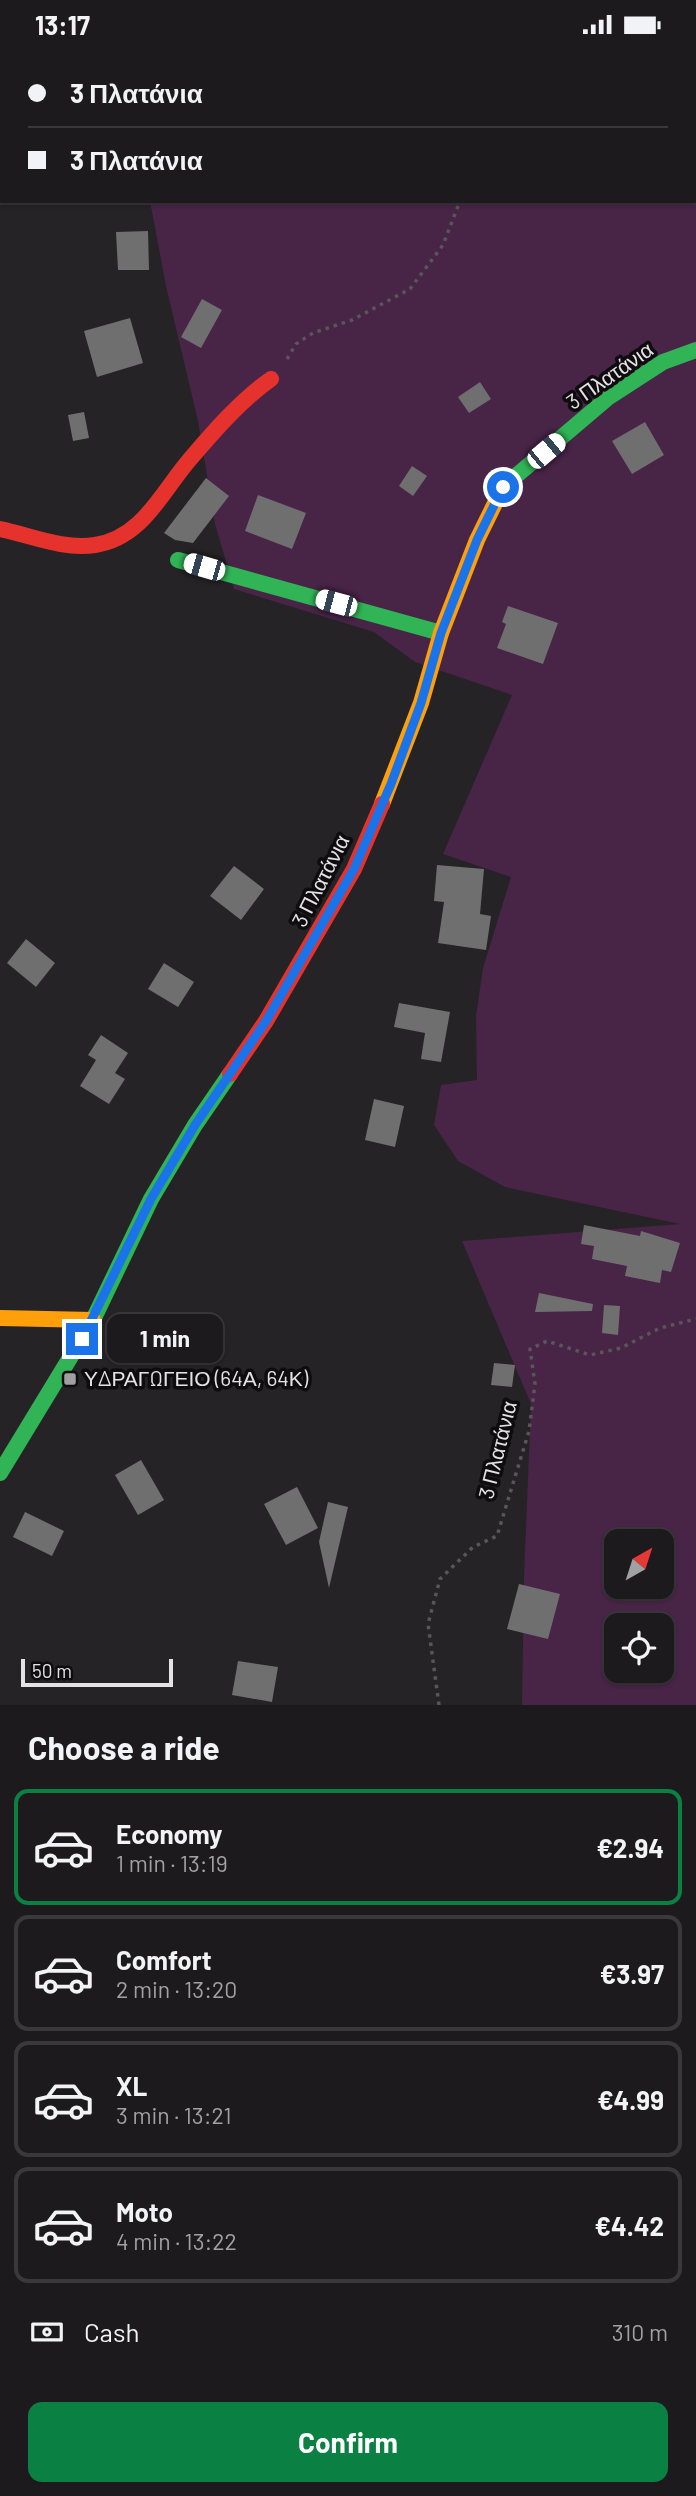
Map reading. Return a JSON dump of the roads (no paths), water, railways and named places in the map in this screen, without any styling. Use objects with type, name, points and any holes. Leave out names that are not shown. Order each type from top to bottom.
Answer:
[{"type":"street","name":"3 Πλατάνια","points":[[0,1472],[93,1320],[151,1199],[195,1125],[266,1021],[354,869],[391,784],[421,703],[441,633],[477,540],[503,487],[609,397],[663,362],[696,350]]},
{"type":"street","points":[[0,529],[79,546],[97,545],[122,535],[149,517],[189,461],[258,388],[271,379]]},
{"type":"street","points":[[178,560],[441,633]]},
{"type":"street","points":[[0,1318],[93,1320]]},
{"type":"place","name":"ΥΔΡΑΓΩΓΕΙΟ (64Α, 64Κ)","points":[[70,1379]]}]
